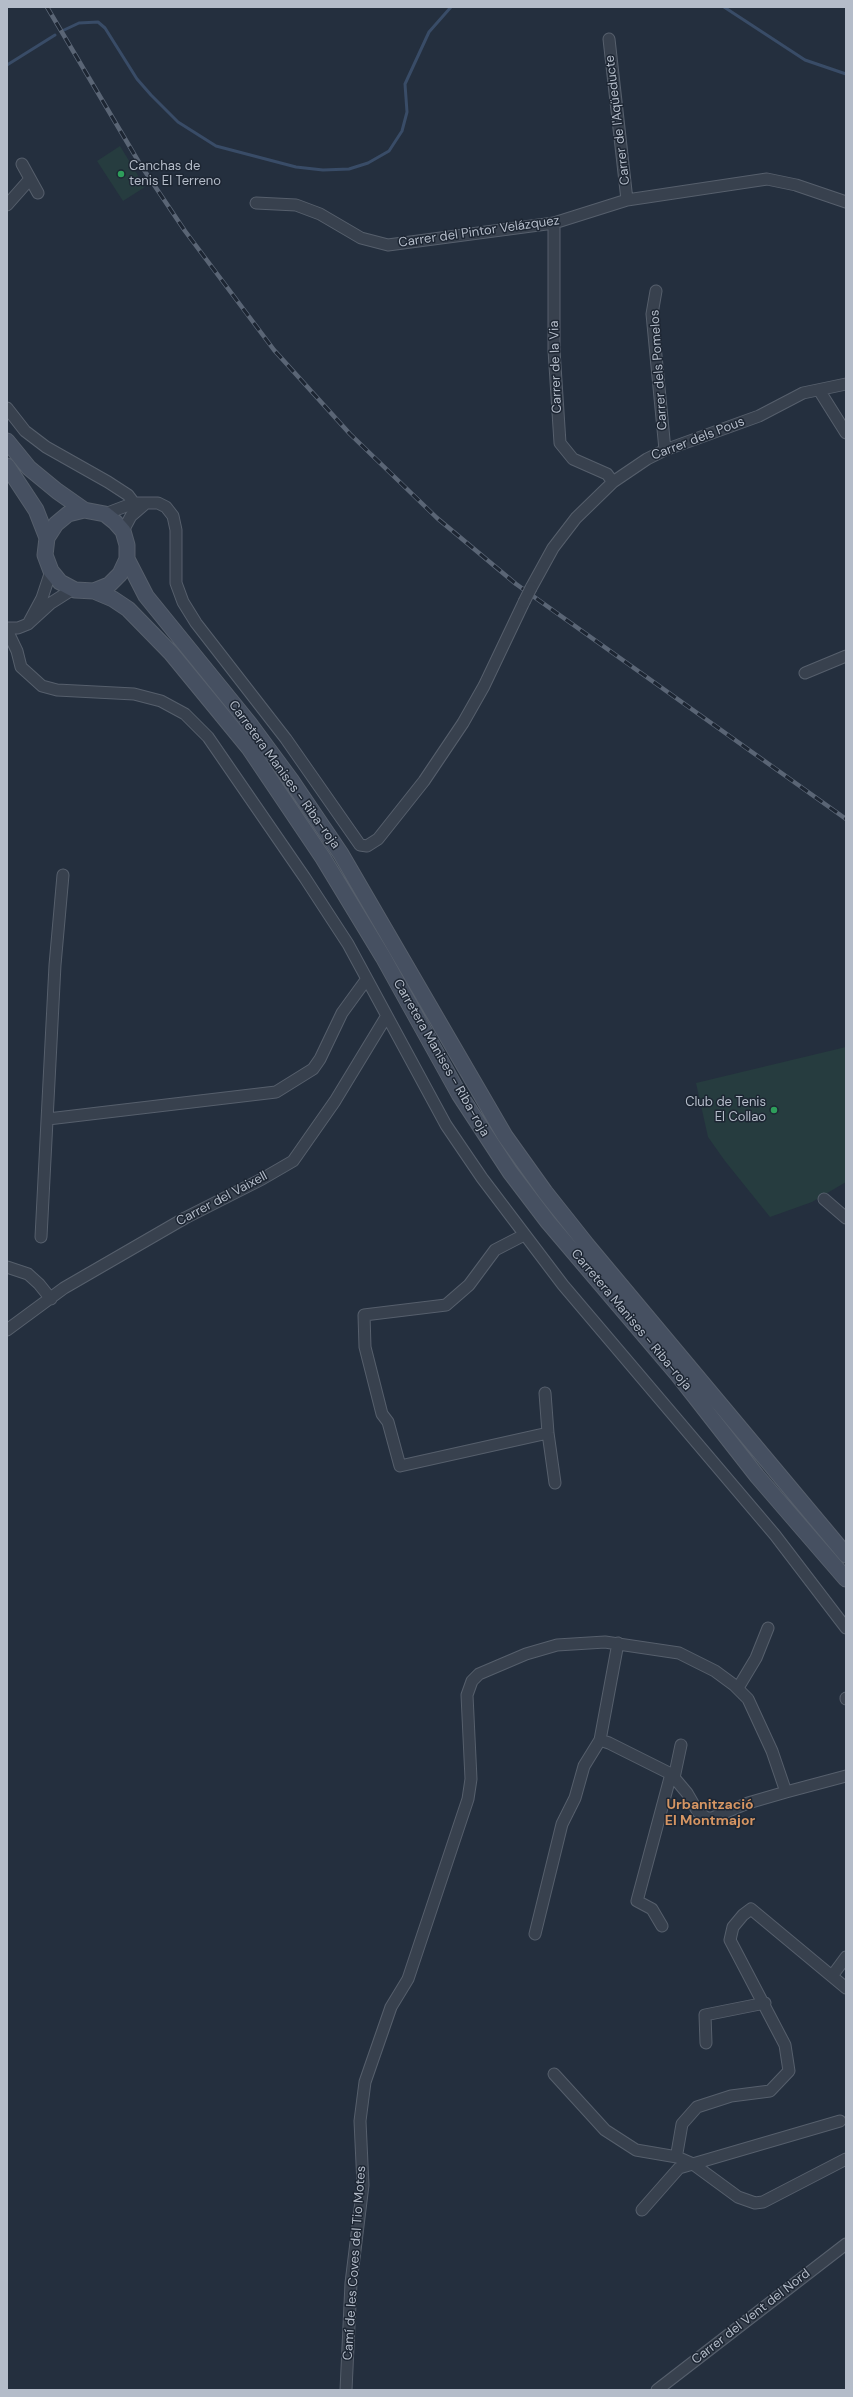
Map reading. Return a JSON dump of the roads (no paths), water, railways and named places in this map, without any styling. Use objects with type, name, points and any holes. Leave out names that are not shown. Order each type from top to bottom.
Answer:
[{"type":"main road","points":[[7,441],[29,468],[57,491],[84,510],[105,514],[123,531],[127,544],[127,559],[120,574],[109,585],[94,591],[73,589],[60,582],[51,571],[46,555],[47,538],[36,510],[7,466]]},
{"type":"main road","points":[[47,538],[60,520],[68,514],[84,510]]},
{"type":"main road","name":"Carretera Manises - Riba-roja","points":[[127,559],[146,596],[249,723],[291,780],[341,854],[410,971],[476,1090],[505,1136],[540,1186],[846,1555]]},
{"type":"main road","name":"Carretera Manises - Riba-roja","points":[[94,591],[113,599],[128,609],[166,647],[248,748],[323,858],[383,957],[459,1094],[510,1172],[548,1222],[678,1375],[757,1476],[846,1578]]},
{"type":"street","name":"Carrer de l'Aqüeducte","points":[[609,39],[627,200]]},
{"type":"street","points":[[22,164],[38,193]]},
{"type":"street","points":[[7,205],[30,179]]},
{"type":"street","name":"Carrer del Pintor Velázquez","points":[[256,203],[296,205],[320,214],[361,238],[388,245],[554,223],[627,200],[767,179],[796,185],[846,202]]},
{"type":"street","name":"Carrer de la Via","points":[[554,223],[554,350],[560,443],[573,459],[606,474],[613,482]]},
{"type":"street","name":"Carrer dels Pomelos","points":[[656,291],[652,314],[665,450]]},
{"type":"street","name":"Carrer dels Pous","points":[[134,503],[158,503],[166,507],[173,516],[176,530],[176,583],[183,602],[193,618],[286,738],[360,845],[368,846],[378,839],[428,775],[463,723],[484,686],[531,588],[553,548],[576,518],[613,482],[665,450],[759,416],[803,392],[846,384]]},
{"type":"street","points":[[819,390],[846,433]]},
{"type":"street","points":[[7,408],[25,432],[46,447],[128,495],[134,503],[105,514]]},
{"type":"street","points":[[123,531],[131,516],[146,503]]},
{"type":"street","points":[[28,624],[42,598],[51,571]]},
{"type":"street","points":[[73,589],[51,603],[28,624],[18,628],[7,629],[17,651],[21,667],[42,686],[57,690],[134,694],[161,701],[185,714],[208,737],[344,938],[446,1125],[524,1235],[610,1341],[775,1535],[846,1628]]},
{"type":"street","points":[[805,673],[846,656]]},
{"type":"street","points":[[41,1237],[56,966],[63,875]]},
{"type":"street","points":[[48,1119],[276,1092],[313,1069],[320,1059],[342,1013],[366,980]]},
{"type":"street","name":"Carrer del Vaixell","points":[[7,1330],[64,1288],[185,1218],[234,1194],[293,1161],[335,1101],[386,1017]]},
{"type":"street","points":[[824,1199],[846,1218]]},
{"type":"street","points":[[524,1235],[495,1250],[468,1285],[446,1305],[364,1315],[365,1347],[382,1414],[388,1422],[400,1466],[548,1433]]},
{"type":"street","points":[[7,1267],[28,1274],[40,1284],[51,1299]]},
{"type":"street","points":[[545,1393],[548,1433],[556,1483]]},
{"type":"street","points":[[738,1688],[756,1658],[768,1628]]},
{"type":"street","name":"Camí de les Coves del Tio Motes","points":[[346,2390],[351,2283],[363,2185],[360,2121],[365,2082],[391,2007],[408,1979],[466,1806],[472,1779],[467,1695],[472,1681],[479,1674],[526,1654],[557,1645],[605,1642],[679,1653],[714,1671],[738,1688],[748,1700],[759,1721],[786,1792]]},
{"type":"street","points":[[535,1934],[562,1824],[574,1798],[584,1766],[600,1740],[618,1643]]},
{"type":"street","points":[[600,1740],[609,1743],[673,1776],[687,1792],[698,1812],[707,1818],[712,1818],[748,1803],[846,1776]]},
{"type":"street","points":[[662,1926],[652,1909],[637,1901],[681,1745]]},
{"type":"street","points":[[677,2157],[682,2124],[697,2107],[731,2096],[770,2091],[789,2071],[785,2045],[765,2003],[730,1940],[733,1927],[751,1910],[846,1988]]},
{"type":"street","points":[[832,1976],[846,1957]]},
{"type":"street","points":[[706,2043],[705,2015],[765,2003]]},
{"type":"street","points":[[554,2074],[605,2130],[636,2150],[677,2157],[693,2164],[738,2197],[755,2203],[763,2202],[843,2161]]},
{"type":"street","points":[[642,2210],[679,2168],[840,2121]]},
{"type":"street","name":"Carrer del Vent del Nord","points":[[657,2390],[846,2244]]},
{"type":"waterway","points":[[62,31],[79,23],[98,22],[105,28],[137,79],[151,95],[178,122],[216,146],[296,167],[323,170],[349,169],[368,163],[389,151],[402,131],[407,112],[405,84],[429,32],[451,7]]},
{"type":"waterway","points":[[724,7],[805,60],[846,74]]},
{"type":"waterway","points":[[7,65],[55,35]]},
{"type":"railway","points":[[47,7],[140,164],[185,231],[274,350],[350,434],[437,518],[516,584],[846,819]]},
{"type":"place","name":"Canchas de tenis El Terreno","points":[[121,174]]},
{"type":"place","name":"Club de Tenis El Collao","points":[[774,1110]]},
{"type":"district","name":"Urbanització El Montmajor","points":[[710,1814]]}]
